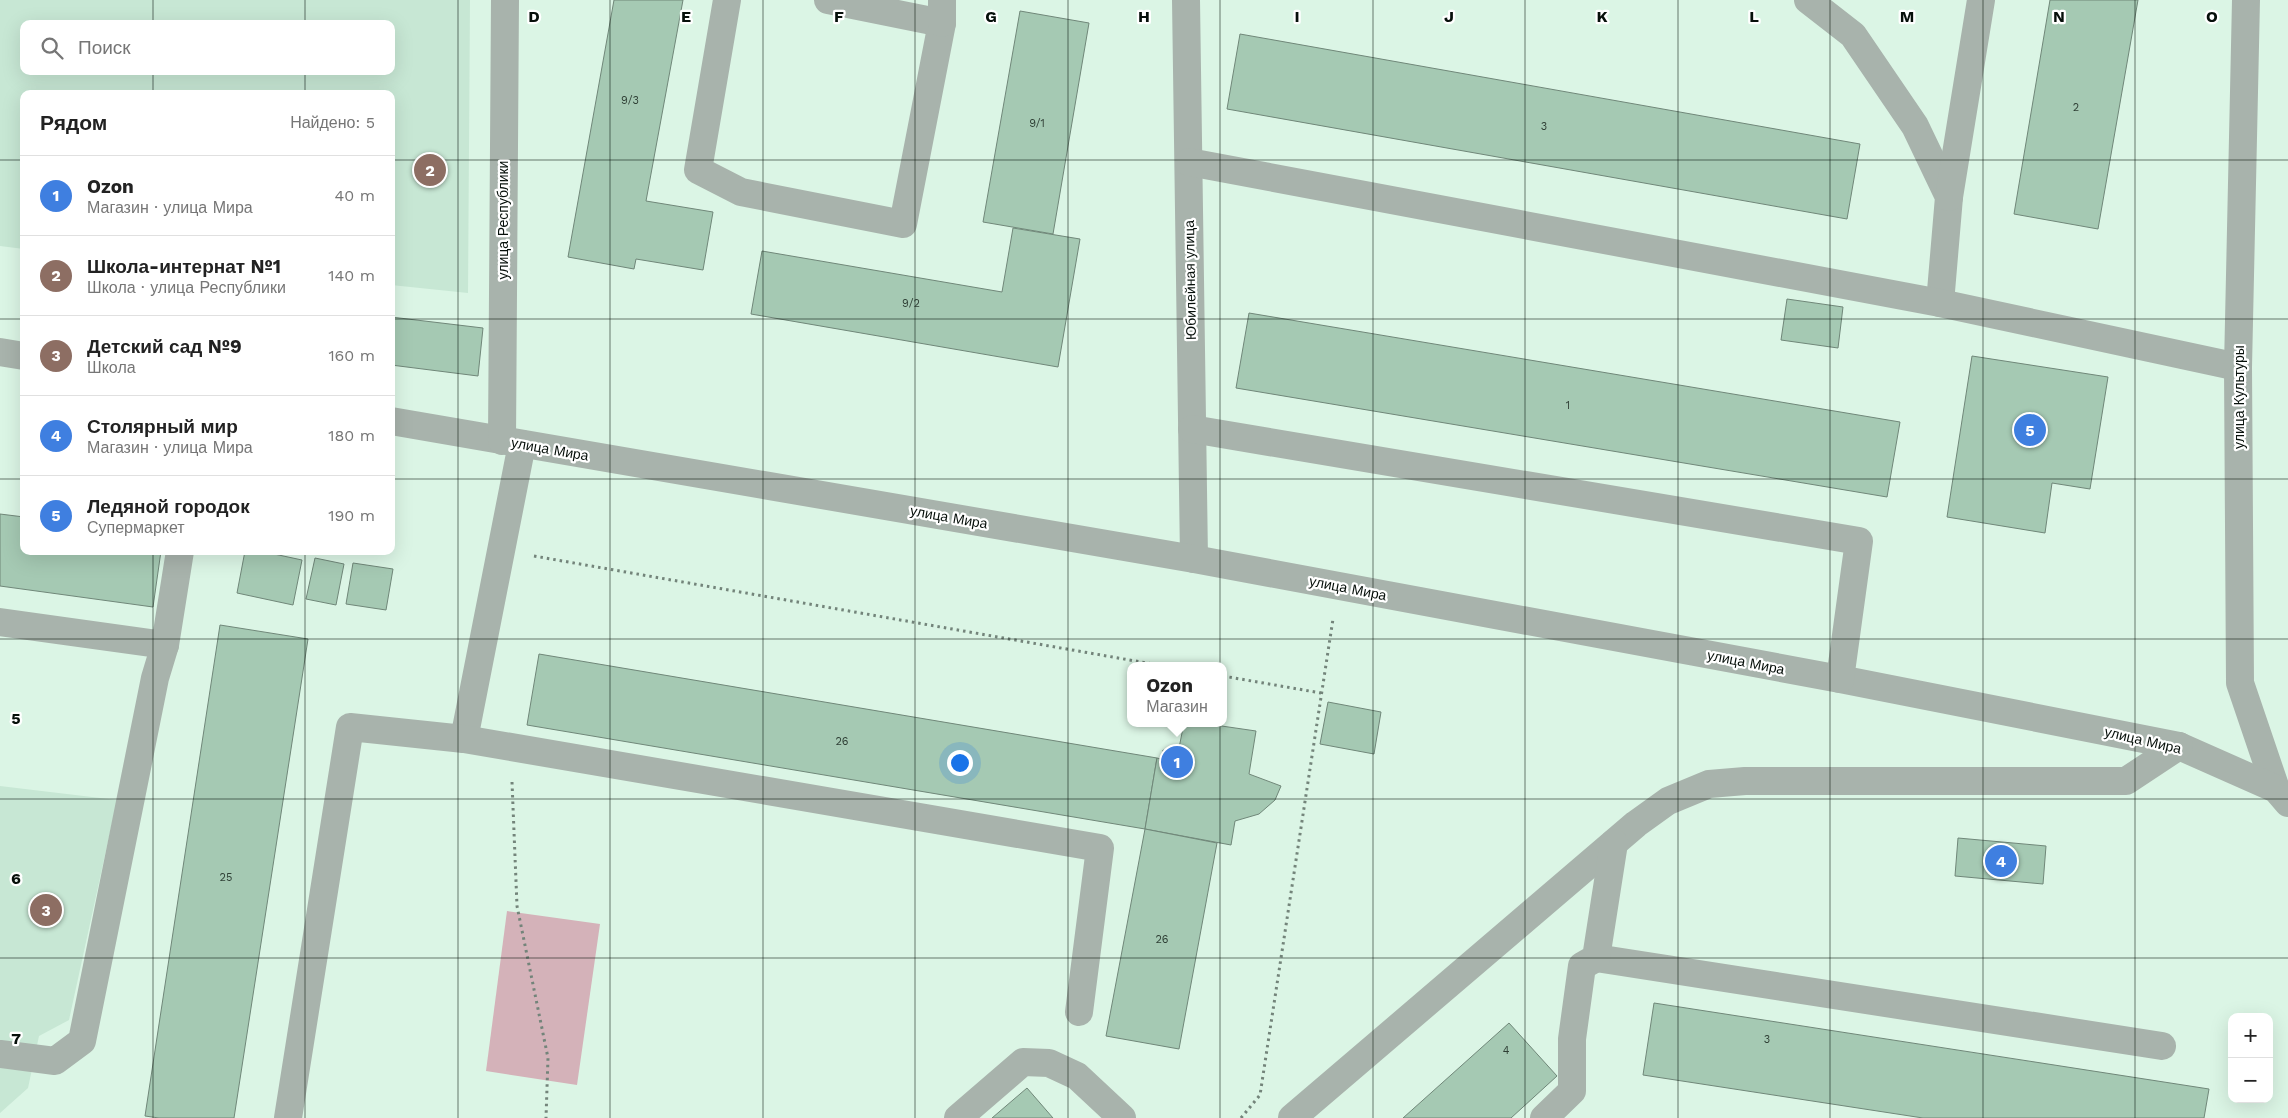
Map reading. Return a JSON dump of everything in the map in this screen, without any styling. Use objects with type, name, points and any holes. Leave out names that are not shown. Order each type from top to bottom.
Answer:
[{"type":"street","name":"улица Республики","points":[[464,739],[501,550],[512,443],[505,0]]},
{"type":"street","points":[[727,0],[698,170],[741,192],[903,224],[942,12],[828,0]]},
{"type":"street","name":"Юбилейная улица","points":[[1186,0],[1194,559]]},
{"type":"street","points":[[1808,0],[1853,35],[1915,126],[1949,197]]},
{"type":"street","points":[[1940,303],[1949,197],[1981,0]]},
{"type":"street","name":"улица Культуры","points":[[2246,0],[2238,368],[2240,683],[2282,796]]},
{"type":"street","points":[[1189,162],[1940,303],[2238,368]]},
{"type":"street","points":[[0,352],[20,355]]},
{"type":"street","name":"улица Мира","points":[[395,422],[1194,559],[1840,679],[2178,746],[2282,796]]},
{"type":"street","points":[[1192,429],[1859,541],[1840,679]]},
{"type":"street","points":[[0,1054],[55,1061],[82,1040],[155,678],[165,645],[179,555]]},
{"type":"street","points":[[0,622],[165,645]]},
{"type":"street","points":[[288,1118],[350,727],[464,739],[1100,848],[1079,1012]]},
{"type":"street","points":[[1292,1118],[1614,843],[1668,801],[1708,784],[1745,781],[2126,781],[2178,746]]},
{"type":"street","points":[[1596,958],[1614,843]]},
{"type":"street","points":[[1544,1118],[1572,1092],[1572,1039],[1582,966],[1596,958],[2162,1046]]},
{"type":"street","points":[[958,1118],[1023,1062],[1049,1063],[1077,1076],[1122,1118]]},
{"type":"path","points":[[501,550],[1141,662]]},
{"type":"path","points":[[1241,1118],[1260,1095],[1338,586]]},
{"type":"path","points":[[1227,677],[1321,693]]},
{"type":"path","points":[[510,747],[517,906],[548,1058],[546,1118]]},
{"type":"shaded area","points":[[0,0],[470,0],[468,293],[395,285],[395,90],[20,90],[20,248],[0,246]]},
{"type":"shaded area","points":[[0,786],[117,800],[69,1020],[39,1036],[28,1088],[0,1113]]},
{"type":"shaded area","points":[[507,911],[600,924],[577,1085],[486,1071]]},
{"type":"building","points":[[614,0],[683,0],[646,201],[713,212],[703,270],[636,259],[634,269],[568,257]]},
{"type":"building","points":[[2050,0],[2138,0],[2098,229],[2014,214]]},
{"type":"building","points":[[1020,11],[1089,23],[1053,234],[983,222]]},
{"type":"building","points":[[1240,34],[1860,144],[1847,219],[1227,109]]},
{"type":"building","points":[[1013,228],[1080,239],[1058,367],[751,314],[762,251],[1002,292]]},
{"type":"building","points":[[1787,299],[1843,307],[1838,348],[1781,340]]},
{"type":"building","points":[[1249,313],[1900,422],[1887,497],[1236,388]]},
{"type":"building","points":[[395,317],[483,328],[478,376],[395,366]]},
{"type":"building","points":[[1972,356],[2108,377],[2090,489],[2052,483],[2045,533],[1947,517]]},
{"type":"building","points":[[0,514],[20,516],[20,555],[160,555],[153,607],[0,586]]},
{"type":"building","points":[[244,555],[279,555],[302,560],[293,605],[237,593]]},
{"type":"building","points":[[315,558],[344,564],[336,605],[306,599]]},
{"type":"building","points":[[353,563],[393,569],[386,610],[346,604]]},
{"type":"building","points":[[220,625],[308,639],[234,1118],[159,1118],[145,1116]]},
{"type":"building","points":[[539,654],[1157,758],[1145,829],[527,725]]},
{"type":"building","points":[[1328,702],[1381,712],[1374,754],[1320,744]]},
{"type":"building","points":[[1183,727],[1227,727],[1256,731],[1249,774],[1281,786],[1275,800],[1259,814],[1235,821],[1231,845],[1145,829],[1157,758],[1161,759],[1163,750],[1174,753],[1179,748]]},
{"type":"building","points":[[1145,829],[1217,843],[1179,1049],[1106,1036]]},
{"type":"building","points":[[1958,838],[2046,846],[2043,884],[1955,876]]},
{"type":"building","points":[[1654,1003],[2209,1089],[2204,1118],[1923,1118],[1643,1075]]},
{"type":"building","points":[[1509,1023],[1557,1076],[1511,1118],[1403,1118]]},
{"type":"building","points":[[1027,1088],[1053,1118],[992,1118]]},
{"type":"place","name":"Школа-интернат №1","points":[[430,170]]},
{"type":"place","name":"Ледяной городок","points":[[2030,430]]},
{"type":"place","name":"Ozon","points":[[1177,762]]},
{"type":"place","name":"Столярный мир","points":[[2001,861]]},
{"type":"place","name":"Детский сад №9","points":[[46,910]]}]
